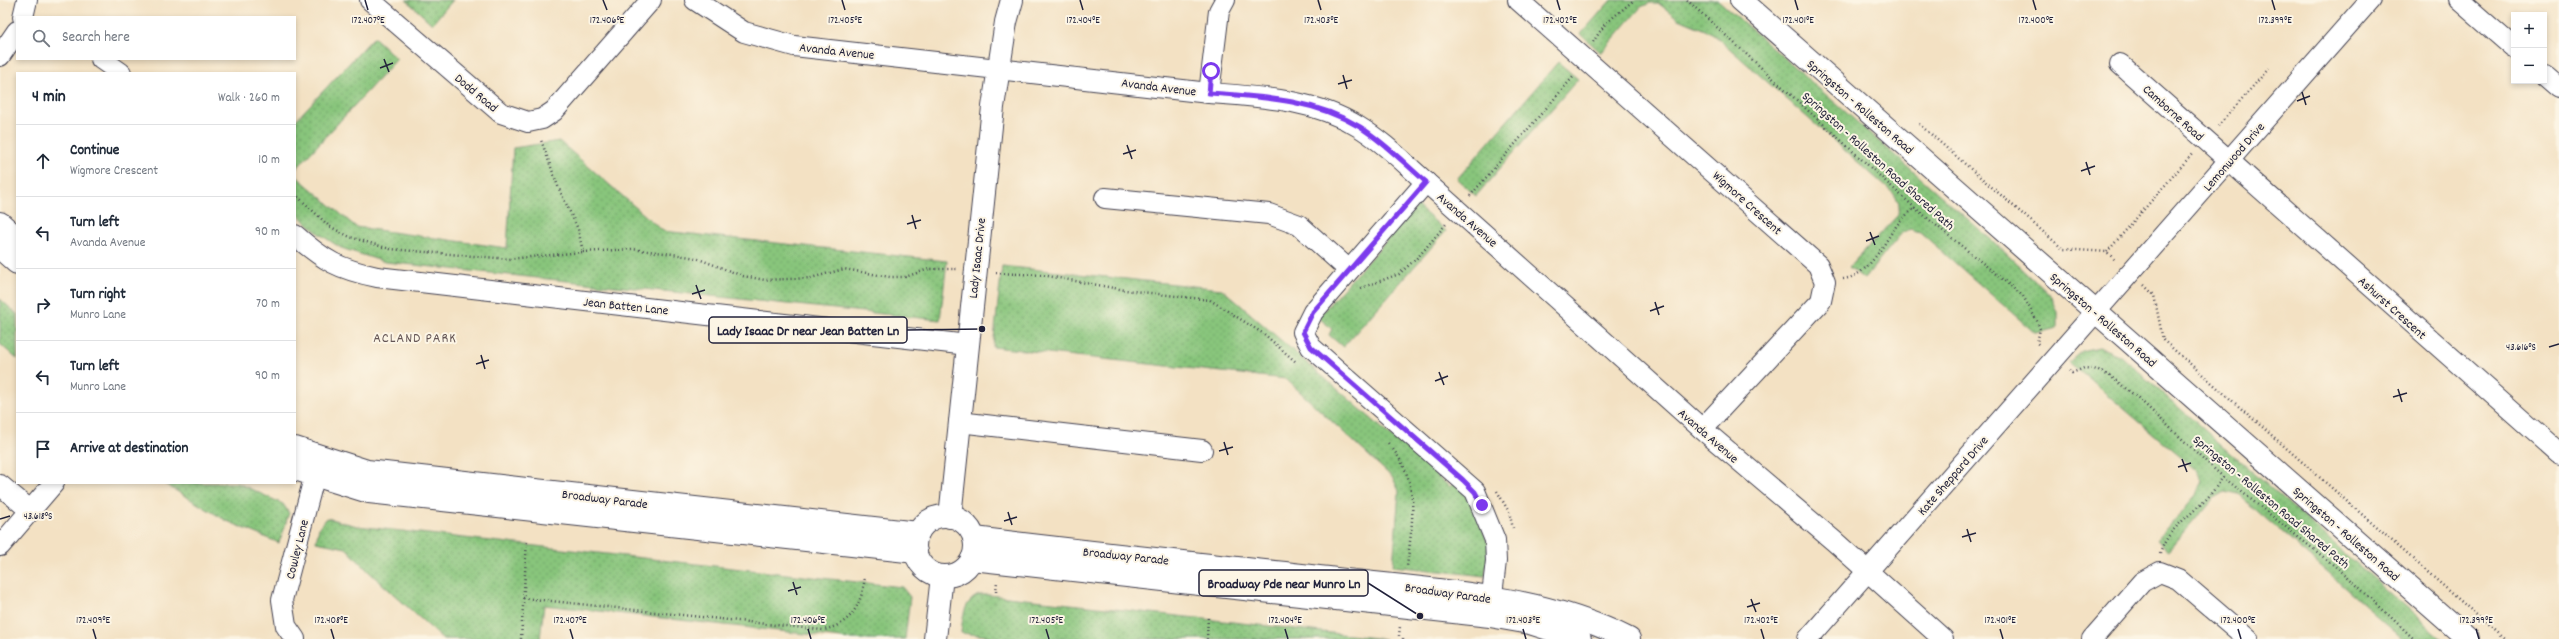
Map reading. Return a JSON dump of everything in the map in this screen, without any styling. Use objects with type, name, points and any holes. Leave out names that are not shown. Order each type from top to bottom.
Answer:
[{"type":"street","points":[[23,16],[27,0]]},
{"type":"street","name":"Dodd Road","points":[[370,0],[500,113],[528,122],[542,119],[554,111],[651,0]]},
{"type":"street","name":"Avanda Avenue","points":[[695,0],[744,32],[794,46],[1209,93],[1268,97],[1318,108],[1360,127],[1458,210],[1702,429],[1868,571],[1943,639]]},
{"type":"street","name":"Lady Isaac Drive","points":[[950,516],[968,345],[974,271],[998,68],[1012,0]]},
{"type":"street","points":[[1209,93],[1218,11],[1225,0]]},
{"type":"street","name":"Wigmore Crescent","points":[[1518,0],[1818,265],[1825,282]]},
{"type":"street","name":"Springston - Rolleston Road","points":[[1741,0],[2468,639]]},
{"type":"street","name":"Lemonwood Drive","points":[[2095,311],[2370,0]]},
{"type":"street","points":[[2458,0],[2511,45]]},
{"type":"street","points":[[0,56],[16,32]]},
{"type":"street","points":[[102,60],[120,72]]},
{"type":"street","name":"Camborne Road","points":[[2120,64],[2228,161]]},
{"type":"street","points":[[2547,78],[2559,88]]},
{"type":"street","name":"Ashurst Crescent","points":[[2228,161],[2559,453]]},
{"type":"street","points":[[1426,182],[1313,312],[1303,332],[1306,340],[1323,358],[1475,492],[1495,540],[1491,607]]},
{"type":"street","points":[[1105,198],[1269,214],[1299,225],[1349,270]]},
{"type":"street","points":[[0,223],[16,237]]},
{"type":"street","name":"Jean Batten Lane","points":[[296,236],[320,257],[346,270],[377,277],[968,345]]},
{"type":"street","points":[[0,248],[16,261]]},
{"type":"street","points":[[1702,429],[1821,301],[1825,282]]},
{"type":"street","name":"Kate Sheppard Drive","points":[[1808,639],[2095,311]]},
{"type":"street","points":[[959,422],[1202,450]]},
{"type":"street","name":"Broadway Parade","points":[[296,449],[310,467],[369,492],[917,542]]},
{"type":"street","name":"Cowley Lane","points":[[295,639],[286,626],[282,600],[310,467]]},
{"type":"street","points":[[0,484],[31,511]]},
{"type":"street","points":[[0,546],[53,484]]},
{"type":"street","points":[[950,516],[965,524],[974,538],[975,549],[972,559],[960,573],[942,576],[925,568],[917,542],[926,523],[937,517],[950,516]]},
{"type":"street","name":"Broadway Parade","points":[[974,538],[1491,607],[1557,610],[1629,639]]},
{"type":"street","name":"Broadway Parade","points":[[972,559],[1403,596]]},
{"type":"street","points":[[2092,639],[2142,582],[2160,572],[2178,579],[2248,639]]},
{"type":"street","points":[[935,639],[942,576]]},
{"type":"street","name":"Broadway Parade","points":[[1491,607],[1530,623],[1580,639]]},
{"type":"path","points":[[1358,290],[1399,274],[1419,256],[1587,60],[1592,44],[1605,24],[1634,0]]},
{"type":"path","name":"Springston - Rolleston Road Shared Path","points":[[1687,0],[1916,208],[2023,296],[2038,321],[2040,329],[2037,343]]},
{"type":"path","points":[[2107,252],[2271,66]]},
{"type":"path","points":[[1919,124],[2062,249],[2107,252],[2130,272],[2154,295],[2163,340],[2504,639]]},
{"type":"path","points":[[540,140],[559,189],[578,229],[583,252]]},
{"type":"path","points":[[296,195],[329,226],[350,237],[390,248],[509,259],[631,249],[696,258],[743,276],[765,280],[812,278],[844,269],[890,277],[905,276],[930,269],[1042,275],[1125,290],[1210,300],[1264,334],[1299,364]]},
{"type":"path","points":[[1825,282],[1848,279],[1856,275],[1880,250],[1898,224],[1916,208]]},
{"type":"path","name":"Springston - Rolleston Road Shared Path","points":[[2072,373],[2084,368],[2094,369],[2110,376],[2138,398],[2223,477],[2346,575],[2414,639]]},
{"type":"path","points":[[1385,439],[1402,461],[1412,492],[1413,509],[1399,636]]},
{"type":"path","points":[[1494,487],[1509,512],[1513,530]]},
{"type":"path","points":[[521,639],[527,540]]},
{"type":"path","points":[[523,598],[823,630],[842,623],[856,610],[864,589],[865,576]]},
{"type":"path","points":[[1207,639],[1208,615]]},
{"type":"green space","points":[[406,0],[453,0],[432,24]]},
{"type":"green space","points":[[1611,0],[1718,0],[1996,244],[2051,296],[2058,312],[2058,328],[2035,333],[1920,232],[1910,229],[1901,234],[1864,279],[1849,267],[1898,215],[1899,203],[1894,194],[1712,33],[1679,19],[1658,3],[1650,3],[1641,7],[1601,53],[1581,34]]},
{"type":"green space","points":[[374,37],[397,59],[296,169],[296,120]]},
{"type":"green space","points":[[1558,62],[1578,79],[1476,196],[1457,179]]},
{"type":"green space","points":[[559,141],[663,231],[947,261],[940,320],[385,262],[341,248],[318,233],[296,213],[296,176],[356,227],[507,248],[513,148]]},
{"type":"green space","points":[[1417,206],[1446,231],[1343,347],[1329,335],[1332,329],[1318,317]]},
{"type":"green space","points":[[1002,266],[1222,289],[1450,487],[1454,482],[1470,497],[1489,546],[1485,576],[1393,566],[1399,491],[1393,478],[1286,379],[993,347]]},
{"type":"green space","points":[[0,299],[16,313],[16,358],[0,344]]},
{"type":"green space","points":[[2099,347],[2119,355],[2443,639],[2403,639],[2239,495],[2225,492],[2213,499],[2169,550],[2156,540],[2196,495],[2202,480],[2196,470],[2069,362],[2082,351]]},
{"type":"green space","points":[[165,484],[240,484],[283,504],[289,513],[279,543],[227,521]]},
{"type":"green space","points":[[327,518],[357,526],[902,587],[910,597],[905,639],[851,639],[544,605],[540,639],[443,639],[368,571],[346,548],[316,542],[319,528]]},
{"type":"green space","points":[[979,595],[1385,639],[1014,639],[961,633],[963,616],[967,606]]},
{"type":"place","name":"Lady Isaac Dr near Jean Batten Ln","points":[[982,329]]},
{"type":"place","name":"Broadway Pde near Munro Ln","points":[[1420,616]]},
{"type":"district","name":"ACLAND PARK","points":[[415,337]]},
{"type":"route","points":[[1211,71],[1209,93],[1291,100],[1318,108],[1340,117],[1360,127],[1426,182],[1313,312],[1306,323],[1303,332],[1311,347],[1463,480],[1475,492],[1482,505]]}]
